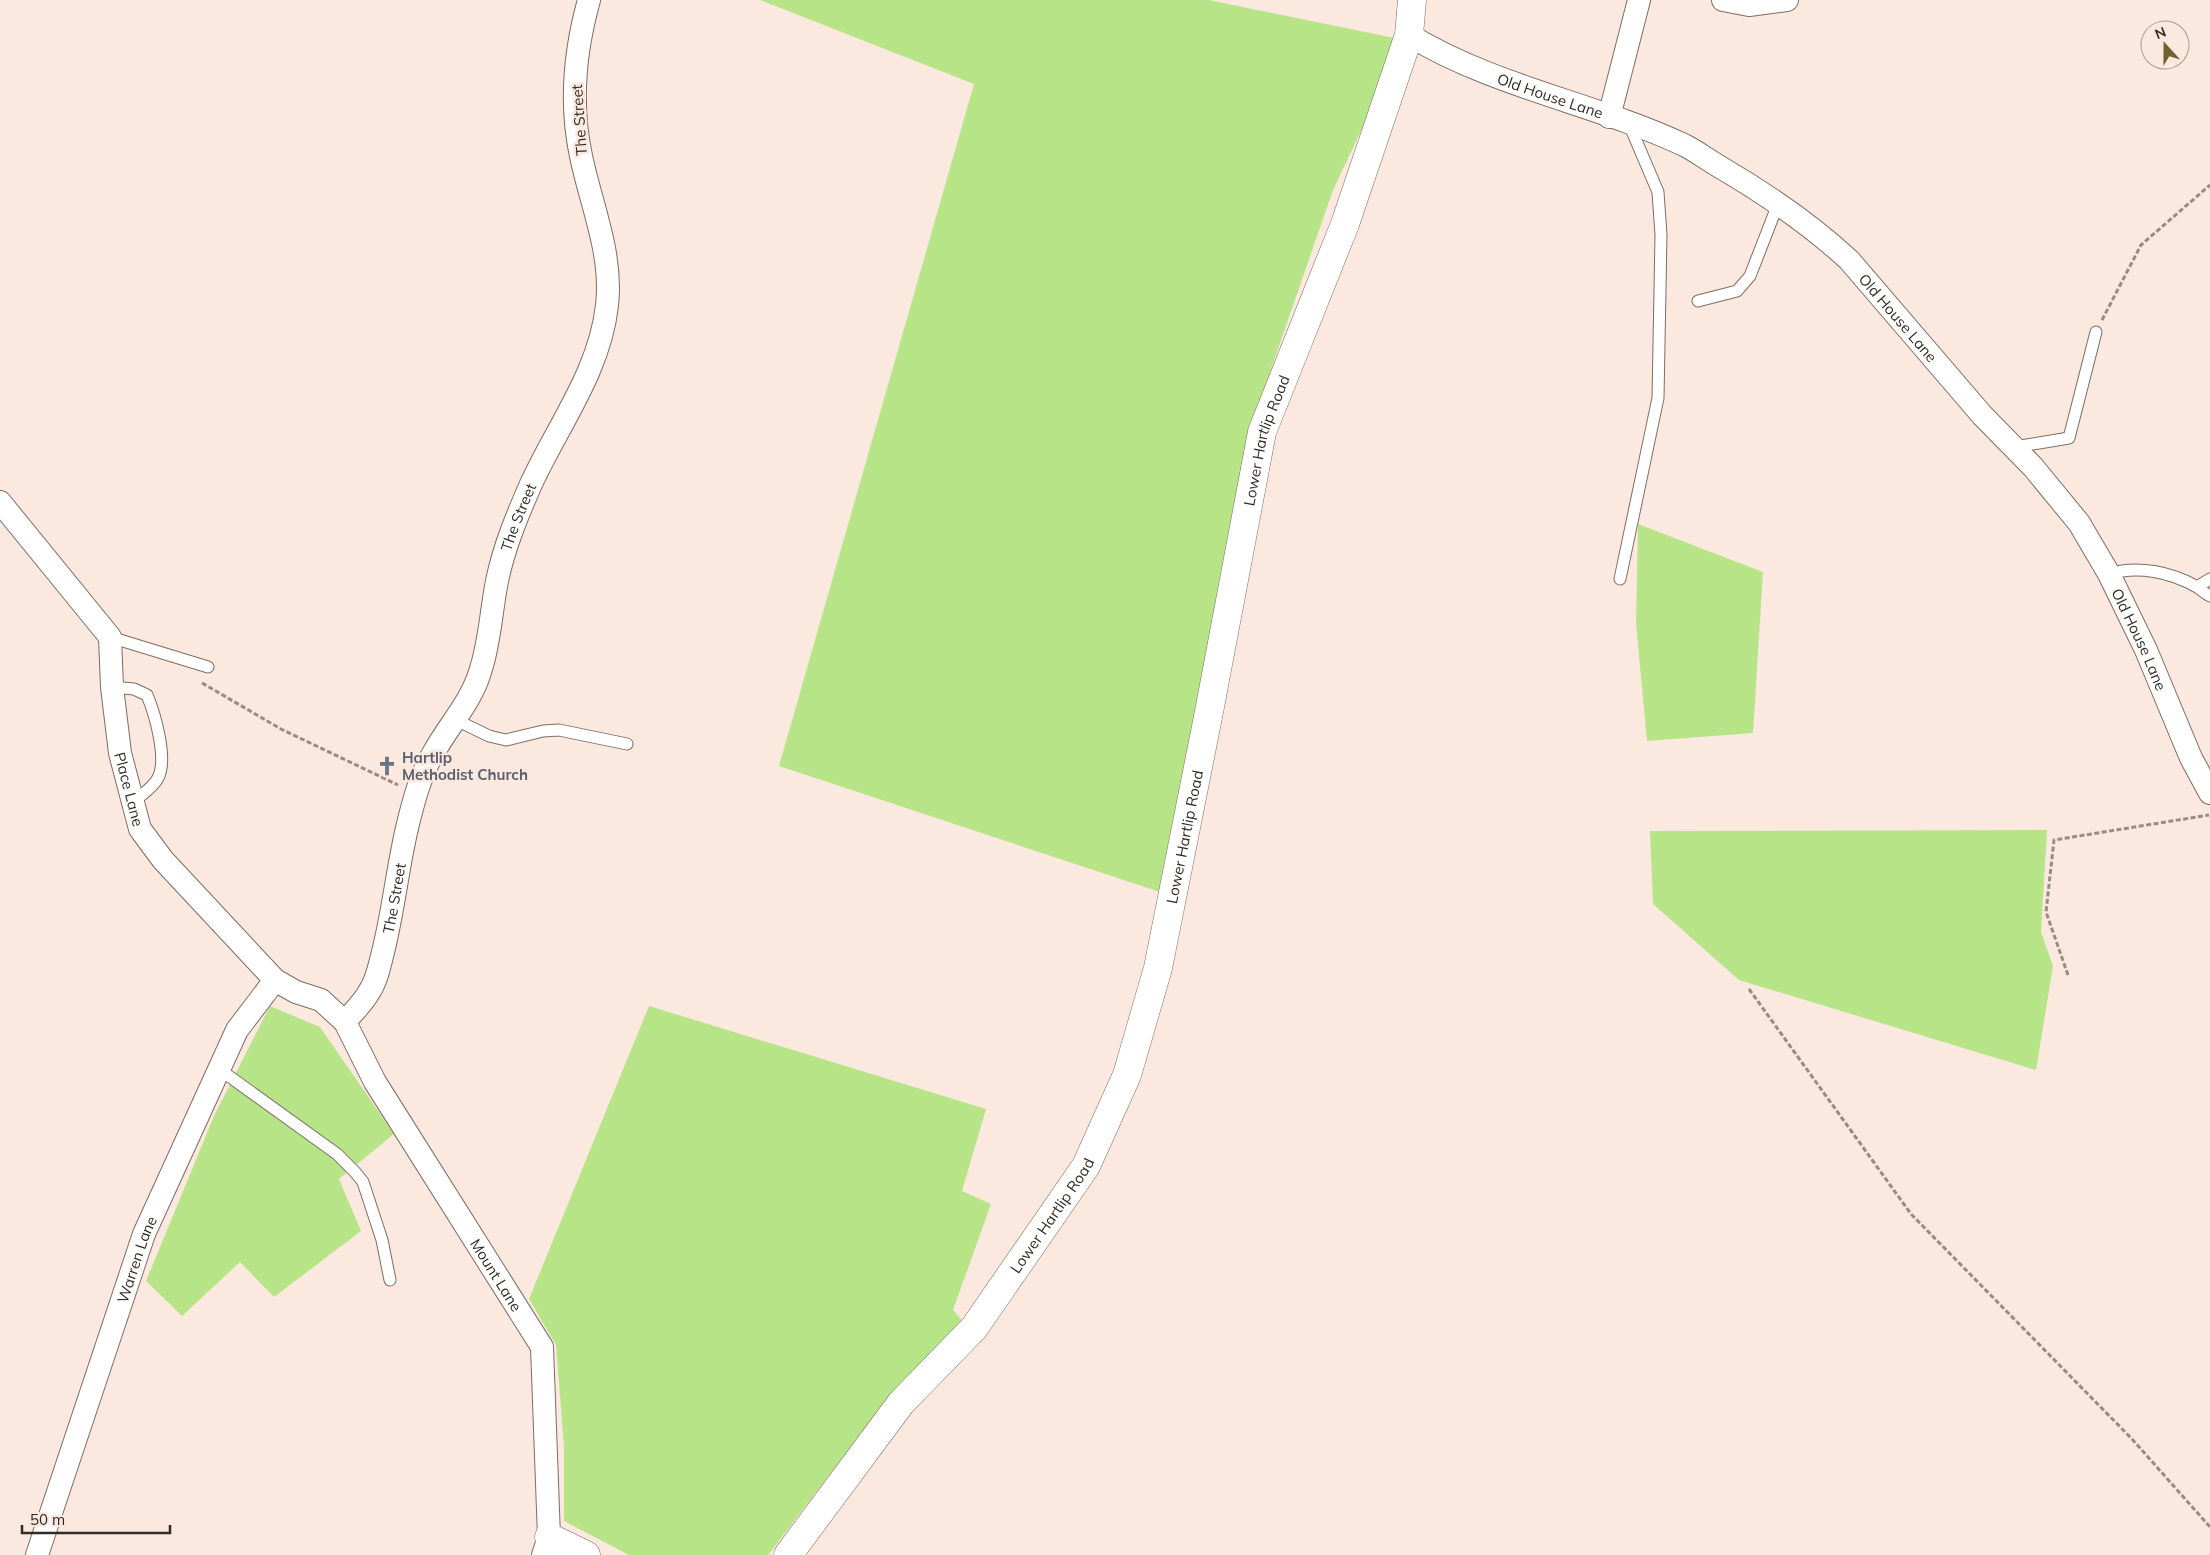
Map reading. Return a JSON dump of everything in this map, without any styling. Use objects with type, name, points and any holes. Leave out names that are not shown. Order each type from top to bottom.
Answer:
[{"type":"street","name":"The Street","points":[[345,1022],[369,992],[377,974],[388,935],[407,829],[416,794],[434,752],[456,720],[480,674],[507,540],[532,482],[582,385],[603,332],[609,281],[604,246],[580,154],[576,89],[580,35],[589,0]]},
{"type":"street","name":"Lower Hartlip Road","points":[[788,1555],[901,1403],[974,1328],[1086,1166],[1127,1075],[1158,968],[1262,432],[1345,224],[1409,35],[1412,0]]},
{"type":"street","points":[[1619,121],[1639,0]]},
{"type":"street","points":[[1723,0],[1749,5],[1787,0]]},
{"type":"street","name":"Old House Lane","points":[[1409,35],[1434,50],[1503,79],[1684,146],[1758,189],[1829,242],[1849,260],[1982,415],[2014,447],[2079,523],[2109,574],[2146,650],[2191,758],[2210,793]]},
{"type":"street","points":[[0,502],[110,637]]},
{"type":"street","name":"Place Lane","points":[[110,637],[112,686],[120,753],[140,829],[164,860],[274,980],[296,992],[321,1000],[345,1022]]},
{"type":"street","name":"Warren Lane","points":[[37,1555],[144,1234],[237,1030],[274,980]]},
{"type":"street","name":"Mount Lane","points":[[345,1022],[375,1082],[542,1347],[546,1546]]},
{"type":"street","points":[[546,1546],[586,1555]]},
{"type":"lane","points":[[1619,121],[1658,192],[1661,235],[1658,388],[1620,579]]},
{"type":"lane","points":[[1698,300],[1737,291],[1750,276],[1778,204]]},
{"type":"lane","points":[[2014,447],[2069,438],[2096,332]]},
{"type":"lane","points":[[2109,574],[2126,569],[2142,569],[2197,587],[2210,596]]},
{"type":"lane","points":[[2197,587],[2210,579]]},
{"type":"lane","points":[[110,637],[208,667]]},
{"type":"lane","points":[[112,686],[134,689],[147,695],[154,712],[162,766],[157,779],[133,802]]},
{"type":"lane","points":[[456,720],[489,736],[506,740],[543,731],[559,730],[627,744]]},
{"type":"lane","points":[[219,1069],[337,1154],[355,1172],[363,1182],[382,1240],[390,1280]]},
{"type":"path","points":[[2096,332],[2141,245],[2210,185]]},
{"type":"path","points":[[193,679],[282,728],[416,794]]},
{"type":"path","points":[[2068,974],[2046,912],[2054,840],[2210,815]]},
{"type":"path","points":[[1750,989],[1911,1214],[2132,1438],[2210,1527]]},
{"type":"green space","points":[[760,0],[1209,0],[1404,40],[1333,190],[1251,427],[1166,894],[779,766],[974,84]]},
{"type":"green space","points":[[1638,524],[1763,572],[1753,733],[1647,741],[1636,623]]},
{"type":"green space","points":[[2047,830],[2041,932],[2053,966],[2036,1070],[1739,980],[1653,904],[1650,831]]},
{"type":"green space","points":[[270,1006],[320,1027],[394,1134],[339,1179],[361,1231],[274,1297],[240,1262],[182,1316],[146,1281],[214,1116]]},
{"type":"green space","points":[[649,1006],[986,1109],[962,1191],[991,1204],[953,1310],[966,1325],[892,1393],[768,1555],[629,1555],[564,1521],[564,1447],[556,1345],[529,1299]]},
{"type":"place","name":"Hartlip Methodist Church","points":[[387,766]]}]
